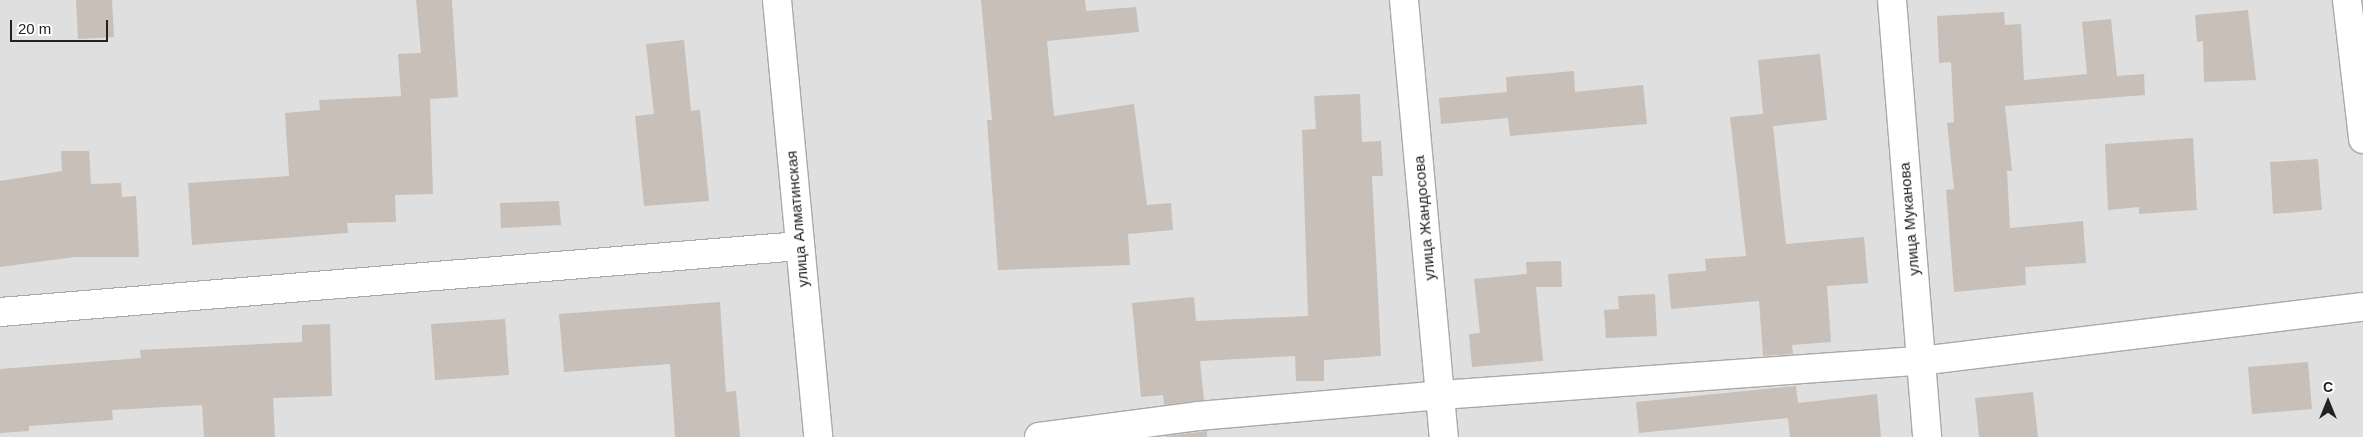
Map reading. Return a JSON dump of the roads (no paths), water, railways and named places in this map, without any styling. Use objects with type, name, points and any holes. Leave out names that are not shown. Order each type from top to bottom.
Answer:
[{"type":"street","name":"улица Алматинская","points":[[777,0],[818,437]]},
{"type":"street","name":"улица Жандосова","points":[[1404,0],[1444,437]]},
{"type":"street","name":"улица Муканова","points":[[1892,0],[1927,437]]},
{"type":"street","points":[[2347,0],[2363,139]]},
{"type":"street","points":[[0,312],[800,246]]},
{"type":"street","points":[[1038,437],[1198,416],[1441,395],[1921,361],[2363,308]]}]
